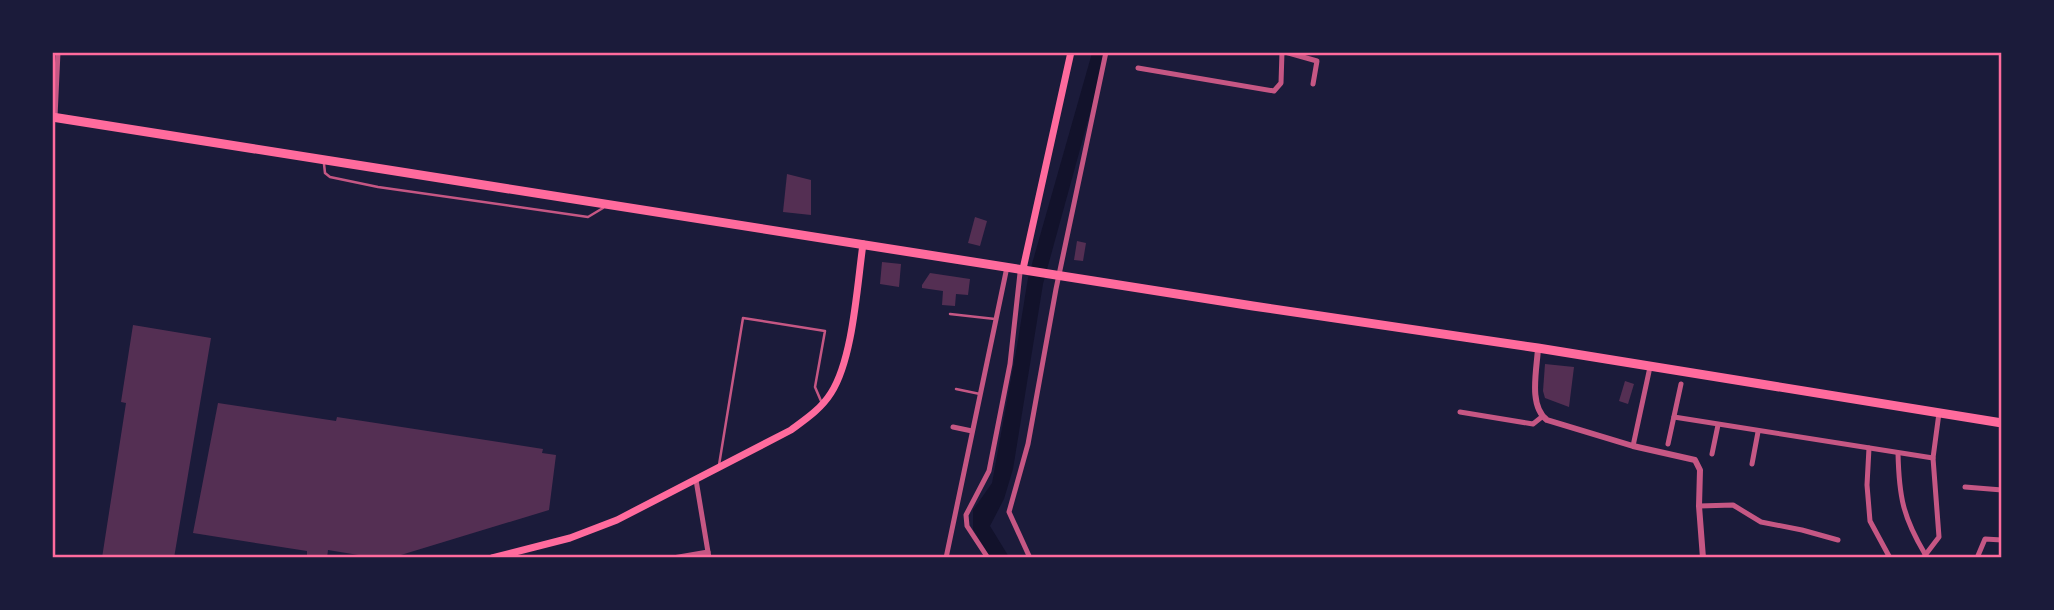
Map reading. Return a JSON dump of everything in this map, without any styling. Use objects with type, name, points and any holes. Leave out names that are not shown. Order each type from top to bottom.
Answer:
[{"type":"highway","points":[[56,117],[1016,269],[1538,348],[2001,423]]},
{"type":"main road","points":[[1016,269],[1071,52]]},
{"type":"main road","points":[[492,558],[570,538],[629,514],[791,430],[806,419],[822,404],[837,383],[843,367],[863,244]]},
{"type":"street","points":[[56,117],[58,52]]},
{"type":"street","points":[[1030,558],[1009,512],[1028,444],[1059,275],[1106,52]]},
{"type":"street","points":[[1138,68],[1275,91],[1281,83],[1284,52],[1317,61],[1313,84]]},
{"type":"street","points":[[946,558],[996,319],[1016,269]]},
{"type":"street","points":[[988,558],[967,526],[966,515],[989,471],[1010,364],[1016,269]]},
{"type":"street","points":[[1538,348],[1536,387],[1543,416],[1556,423],[1633,446],[1695,460],[1700,470],[1699,506],[1703,558]]},
{"type":"street","points":[[1633,446],[1650,367]]},
{"type":"street","points":[[1668,444],[1681,384]]},
{"type":"street","points":[[1460,412],[1533,424],[1543,416]]},
{"type":"street","points":[[1898,453],[1903,505],[1910,528],[1924,556],[1938,537],[1933,458],[1939,413]]},
{"type":"street","points":[[1674,417],[1933,458]]},
{"type":"street","points":[[1712,454],[1718,425]]},
{"type":"street","points":[[953,428],[972,431]]},
{"type":"street","points":[[1752,464],[1758,432]]},
{"type":"street","points":[[1869,448],[1867,485],[1870,521],[1890,558]]},
{"type":"street","points":[[673,558],[709,555],[696,480]]},
{"type":"street","points":[[1965,486],[2001,490]]},
{"type":"street","points":[[1699,506],[1733,505],[1761,522],[1838,540]]},
{"type":"street","points":[[1977,558],[1985,539],[2001,540]]},
{"type":"lane","points":[[323,160],[325,173],[330,177],[378,187],[588,217],[608,205]]},
{"type":"lane","points":[[950,314],[996,319]]},
{"type":"lane","points":[[719,467],[743,318],[825,331],[815,387],[822,404]]},
{"type":"lane","points":[[956,389],[980,394]]},
{"type":"shaded area","points":[[1092,53],[1105,53],[1101,73],[1043,284],[1013,469],[1004,499],[990,526],[1009,557],[990,557],[973,529],[973,510],[992,483],[1028,278]]},
{"type":"building","points":[[787,174],[811,180],[811,215],[783,212]]},
{"type":"building","points":[[975,217],[987,221],[980,246],[968,243]]},
{"type":"building","points":[[1077,241],[1086,243],[1083,261],[1074,260]]},
{"type":"building","points":[[882,262],[901,264],[899,287],[880,284]]},
{"type":"building","points":[[930,273],[970,279],[968,295],[956,294],[955,306],[942,305],[943,291],[922,288]]},
{"type":"building","points":[[133,325],[211,338],[174,558],[102,558],[126,403],[121,402]]},
{"type":"building","points":[[1545,364],[1574,367],[1569,407],[1545,398]]},
{"type":"building","points":[[1625,381],[1634,384],[1628,404],[1619,401]]},
{"type":"building","points":[[218,403],[336,421],[337,417],[543,449],[542,453],[556,455],[549,510],[391,558],[328,550],[327,558],[307,558],[307,551],[193,533]]}]
